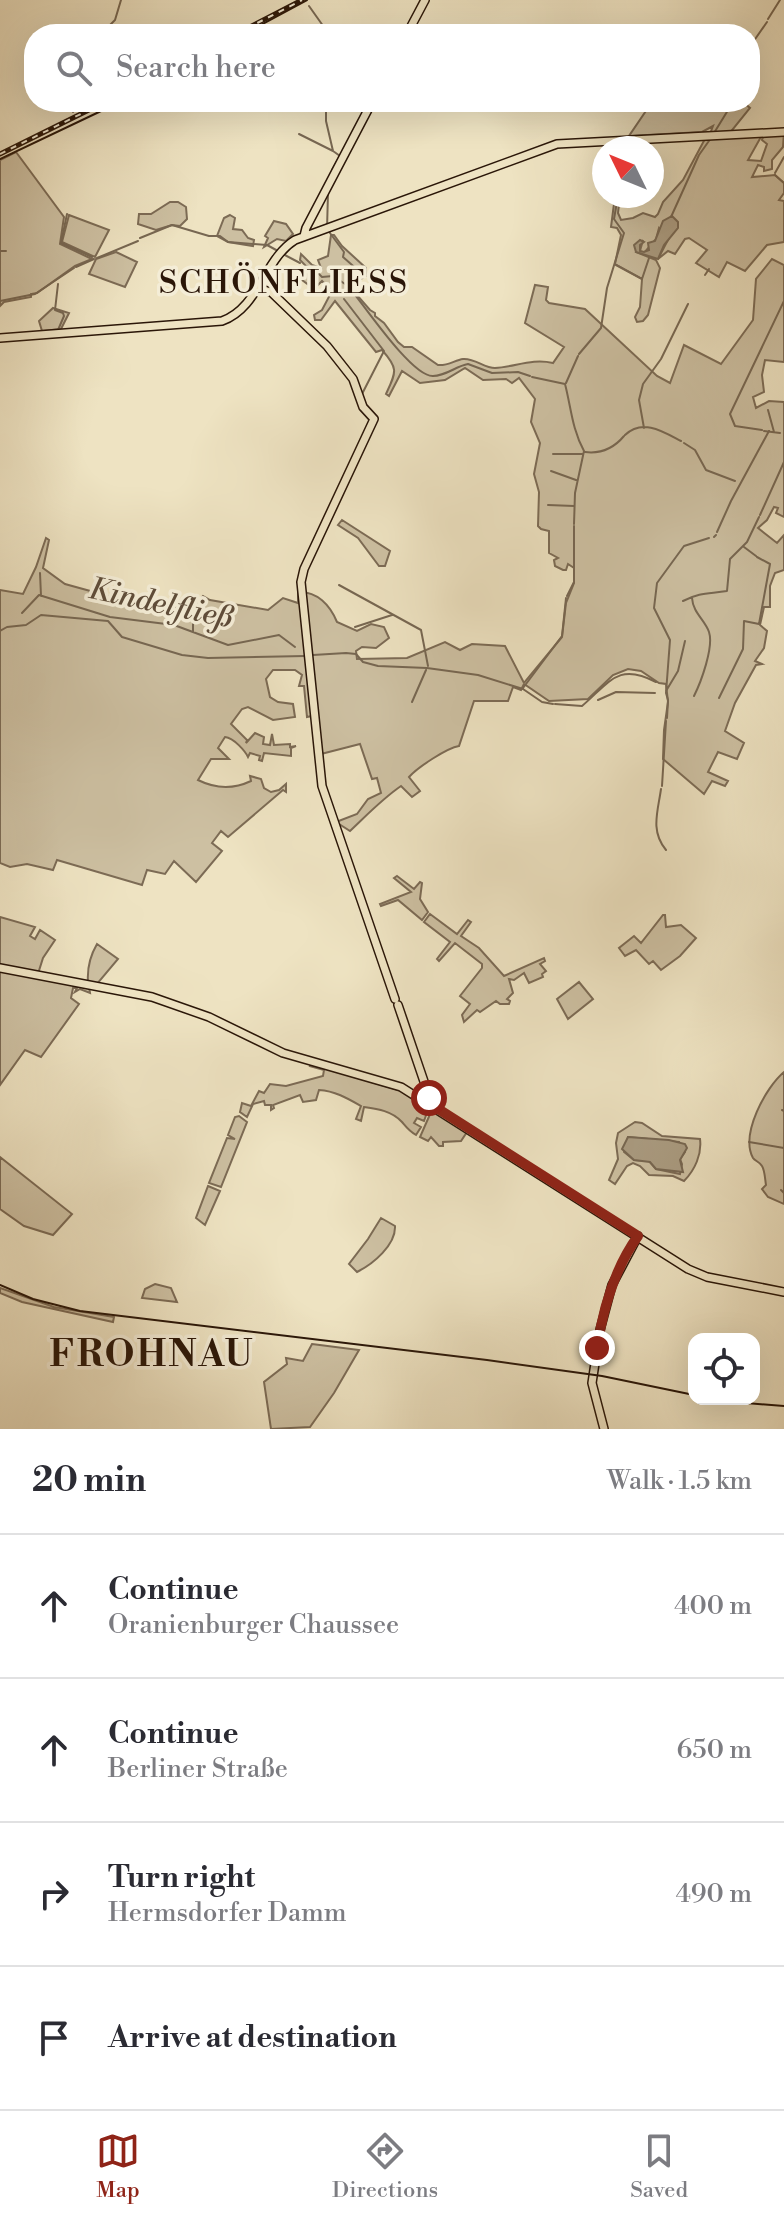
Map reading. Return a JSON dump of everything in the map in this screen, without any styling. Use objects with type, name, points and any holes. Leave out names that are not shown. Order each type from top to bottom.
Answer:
[{"type":"main road","points":[[412,24],[425,0]]},
{"type":"main road","points":[[304,236],[367,112]]},
{"type":"main road","points":[[1,339],[218,323],[238,314],[287,245],[304,236],[557,144],[784,132]]},
{"type":"main road","points":[[257,288],[271,292],[326,344],[353,379],[363,407],[374,419],[301,576],[321,783],[427,1097],[432,1105],[687,1268],[707,1277],[784,1292]]},
{"type":"main road","points":[[0,968],[152,997],[209,1017],[280,1052],[393,1083],[427,1097]]},
{"type":"main road","points":[[604,1429],[592,1383],[599,1338],[612,1285],[638,1236]]},
{"type":"shaded area","points":[[645,112],[747,112],[729,134],[710,134],[713,126],[702,132],[629,136]]},
{"type":"shaded area","points":[[784,132],[783,147],[772,160],[772,169],[764,171],[764,167],[758,165],[752,177],[775,175],[784,183],[784,193],[779,200],[784,201],[784,242],[767,245],[745,271],[727,262],[719,277],[696,263],[707,250],[689,238],[675,254],[668,251],[658,259],[669,238],[659,228],[656,239],[644,253],[640,251],[643,240],[636,252],[656,260],[660,268],[648,315],[637,322],[635,317],[640,307],[642,279],[615,264],[621,235],[617,228],[611,227],[613,208],[619,208],[621,220],[643,213],[655,217],[660,208],[664,208],[664,201],[683,180],[706,137],[762,135],[748,160],[761,161],[767,144],[762,140],[764,134]]},
{"type":"shaded area","points":[[16,152],[64,217],[60,244],[92,259],[75,266],[31,294],[31,297],[4,302],[0,306],[0,160]]},
{"type":"shaded area","points":[[170,202],[186,207],[187,219],[180,226],[156,230],[138,224],[139,214],[151,214]]},
{"type":"shaded area","points":[[69,215],[109,230],[95,257],[62,242]]},
{"type":"shaded area","points":[[230,215],[235,218],[233,229],[242,230],[254,240],[253,246],[228,242],[217,236],[224,218]]},
{"type":"shaded area","points":[[672,216],[678,222],[678,228],[664,245],[658,259],[636,252],[634,245],[640,240],[644,242],[640,245],[640,251],[649,250],[648,243],[655,241],[663,221]]},
{"type":"shaded area","points":[[274,221],[286,224],[293,234],[286,241],[277,239],[264,247],[268,238],[265,236]]},
{"type":"shaded area","points":[[331,235],[366,268],[366,276],[349,286],[398,342],[404,347],[412,347],[438,365],[463,359],[495,368],[531,362],[553,363],[564,347],[525,323],[535,285],[548,287],[546,300],[549,303],[585,309],[657,376],[670,383],[684,345],[721,364],[753,320],[756,279],[772,259],[784,265],[784,362],[765,360],[762,375],[764,392],[753,397],[756,408],[769,401],[784,402],[784,517],[776,513],[778,508],[774,507],[758,528],[777,543],[784,535],[784,570],[775,573],[770,586],[770,607],[764,607],[760,625],[767,631],[764,648],[755,661],[762,664],[756,665],[735,703],[725,731],[744,743],[737,759],[718,752],[708,772],[728,781],[725,786],[712,781],[704,794],[663,759],[668,702],[666,684],[641,671],[628,669],[613,675],[588,699],[549,701],[524,684],[521,690],[513,687],[508,701],[474,701],[459,746],[433,758],[409,777],[420,791],[412,797],[401,786],[350,831],[336,822],[357,814],[368,799],[381,793],[377,778],[372,779],[360,744],[321,754],[312,716],[307,717],[304,686],[299,686],[302,675],[295,670],[273,670],[266,679],[270,697],[278,702],[293,704],[295,717],[273,720],[248,707],[242,709],[231,724],[247,740],[246,743],[255,733],[264,737],[263,744],[270,745],[272,734],[274,745],[296,746],[291,748],[291,756],[264,753],[262,761],[259,760],[260,756],[250,753],[248,757],[242,748],[225,737],[218,748],[229,759],[211,759],[198,780],[232,787],[251,781],[250,776],[261,779],[264,788],[271,792],[286,784],[286,792],[283,790],[228,837],[221,831],[212,843],[222,851],[196,882],[174,861],[165,874],[147,870],[142,885],[57,860],[53,870],[27,864],[10,867],[0,863],[0,590],[23,594],[46,538],[49,540],[43,568],[65,584],[141,605],[164,603],[189,612],[203,596],[210,600],[268,610],[283,598],[298,603],[298,592],[311,594],[327,605],[337,622],[357,631],[371,624],[384,627],[389,638],[376,648],[362,647],[356,651],[357,659],[407,658],[445,642],[460,650],[472,644],[505,646],[524,683],[562,637],[566,603],[574,583],[574,568],[568,564],[566,570],[555,566],[554,560],[558,558],[549,553],[549,531],[538,526],[539,492],[534,474],[540,443],[531,422],[535,399],[519,378],[512,383],[506,379],[483,380],[465,368],[445,380],[420,383],[402,371],[389,396],[386,394],[394,371],[387,356],[382,350],[376,352],[335,301],[321,320],[315,320],[314,315],[322,310],[332,291],[322,281],[314,289],[294,274],[306,266],[300,260],[301,254],[312,265],[321,268],[318,260],[328,256]]},
{"type":"shaded area","points":[[116,252],[137,262],[125,287],[89,274],[96,259]]},
{"type":"shaded area","points":[[53,308],[69,313],[61,329],[42,331],[39,321]]},
{"type":"shaded area","points":[[342,520],[390,551],[385,566],[379,566],[358,538],[338,525]]},
{"type":"shaded area","points":[[397,876],[414,889],[422,883],[420,899],[428,912],[422,920],[398,900],[381,906],[411,892],[394,878]]},
{"type":"shaded area","points":[[430,914],[457,934],[468,920],[471,922],[461,936],[479,948],[504,976],[544,958],[545,961],[540,964],[546,971],[543,977],[529,983],[524,973],[514,980],[509,979],[513,993],[507,999],[509,1004],[496,1001],[480,1012],[477,1010],[464,1022],[462,1015],[470,1004],[460,996],[482,964],[455,943],[439,961],[437,959],[450,942],[424,922]]},
{"type":"shaded area","points":[[663,915],[666,927],[681,925],[696,938],[680,956],[661,970],[653,961],[649,964],[636,950],[625,956],[619,948],[634,936],[641,943]]},
{"type":"shaded area","points":[[0,917],[35,927],[30,936],[35,939],[40,930],[55,940],[43,958],[37,977],[89,987],[90,993],[80,989],[75,992],[77,988],[73,988],[71,998],[79,1004],[41,1057],[25,1050],[0,1085]]},
{"type":"shaded area","points":[[97,944],[118,959],[97,984],[88,982],[88,977],[92,953]]},
{"type":"shaded area","points":[[579,982],[593,999],[568,1019],[557,999]]},
{"type":"shaded area","points":[[311,1064],[405,1092],[429,1107],[424,1121],[417,1118],[414,1123],[421,1127],[416,1135],[394,1115],[364,1107],[361,1121],[356,1119],[361,1106],[336,1093],[319,1090],[316,1100],[303,1102],[300,1095],[273,1105],[271,1110],[271,1105],[265,1105],[264,1101],[253,1104],[247,1117],[240,1112],[242,1103],[251,1106],[259,1091],[264,1093],[270,1084],[286,1086],[323,1076],[324,1070]]},
{"type":"shaded area","points":[[784,1072],[784,1204],[768,1197],[762,1189],[766,1185],[764,1170],[753,1158],[750,1137],[763,1099]]},
{"type":"shaded area","points":[[436,1111],[467,1132],[461,1141],[443,1142],[443,1146],[439,1146],[431,1137],[428,1141],[420,1137],[431,1112]]},
{"type":"shaded area","points":[[239,1116],[247,1122],[221,1187],[209,1183],[227,1138],[235,1139],[228,1135],[235,1117]]},
{"type":"shaded area","points":[[635,1122],[662,1136],[700,1139],[699,1156],[684,1181],[673,1176],[649,1175],[633,1163],[627,1166],[615,1184],[609,1180],[618,1159],[618,1133]],"holes":[[[628,1137],[679,1142],[685,1152],[680,1159],[680,1174],[656,1169],[649,1161],[634,1160],[624,1152]]]},
{"type":"shaded area","points":[[628,1137],[685,1144],[687,1148],[680,1160],[683,1172],[656,1169],[650,1162],[634,1160],[622,1149]]},
{"type":"shaded area","points":[[0,1157],[72,1214],[53,1235],[24,1226],[0,1209]]},
{"type":"shaded area","points":[[208,1186],[220,1191],[205,1225],[196,1218]]},
{"type":"shaded area","points":[[381,1218],[395,1226],[392,1240],[376,1259],[357,1272],[349,1264]]},
{"type":"shaded area","points":[[155,1284],[171,1288],[177,1302],[142,1298],[145,1289]]},
{"type":"shaded area","points":[[0,1288],[54,1307],[114,1317],[113,1322],[22,1302],[0,1293]]},
{"type":"shaded area","points":[[312,1344],[359,1350],[310,1427],[271,1429],[264,1382],[287,1364],[286,1358],[303,1361]]},
{"type":"waterway","points":[[111,24],[121,0]]},
{"type":"waterway","points":[[768,19],[780,0]]},
{"type":"waterway","points":[[309,6],[322,24]]},
{"type":"waterway","points":[[760,32],[767,22]]},
{"type":"waterway","points":[[326,112],[333,151],[340,156],[332,170]]},
{"type":"waterway","points":[[714,133],[727,112]]},
{"type":"waterway","points":[[299,134],[333,151]]},
{"type":"waterway","points":[[671,217],[699,155],[711,138]]},
{"type":"waterway","name":"Kindelfließ","points":[[775,173],[784,157]]},
{"type":"waterway","name":"Kindelfließ","points":[[775,175],[784,183]]},
{"type":"waterway","points":[[328,193],[327,229],[344,252],[343,257],[360,272],[348,286]]},
{"type":"waterway","points":[[579,354],[601,328],[607,288],[624,233],[614,219],[616,208]]},
{"type":"waterway","points":[[67,214],[61,243],[92,257]]},
{"type":"waterway","points":[[140,238],[172,225],[209,236],[220,236],[228,242],[267,245],[278,251]]},
{"type":"waterway","points":[[97,258],[138,241]]},
{"type":"waterway","points":[[0,251],[6,251]]},
{"type":"waterway","points":[[283,254],[300,263]]},
{"type":"waterway","points":[[616,265],[642,279],[649,258]]},
{"type":"waterway","points":[[76,267],[94,259]]},
{"type":"waterway","points":[[306,266],[322,277],[333,276],[348,286]]},
{"type":"waterway","points":[[0,301],[35,294],[74,268]]},
{"type":"waterway","points":[[705,275],[709,269]]},
{"type":"waterway","points":[[58,284],[55,310],[64,316],[58,330]]},
{"type":"waterway","points":[[349,287],[401,353],[424,373],[438,376],[468,364],[492,373],[518,372],[530,376]]},
{"type":"waterway","points":[[344,299],[384,351],[361,396]]},
{"type":"waterway","name":"Kindelfließ","points":[[762,430],[735,426],[730,414],[784,301]]},
{"type":"waterway","points":[[644,428],[639,400],[643,384],[661,359],[688,304]]},
{"type":"waterway","points":[[566,383],[578,356]]},
{"type":"waterway","points":[[532,377],[565,384]]},
{"type":"waterway","points":[[565,384],[574,426],[584,451]]},
{"type":"waterway","points":[[768,410],[774,432]]},
{"type":"waterway","points":[[625,435],[646,427],[681,441]]},
{"type":"waterway","name":"Kindelfließ","points":[[764,431],[780,433]]},
{"type":"waterway","name":"Kindelfließ","points":[[717,532],[769,431]]},
{"type":"waterway","points":[[585,452],[607,449],[624,436]]},
{"type":"waterway","points":[[684,443],[695,450],[706,470],[735,481]]},
{"type":"waterway","points":[[574,524],[575,493],[584,451]]},
{"type":"waterway","points":[[553,454],[582,454]]},
{"type":"waterway","points":[[760,515],[784,462]]},
{"type":"waterway","points":[[551,471],[576,480]]},
{"type":"waterway","points":[[548,505],[574,506]]},
{"type":"waterway","points":[[683,601],[727,591],[730,559],[747,542],[759,517]]},
{"type":"waterway","points":[[567,596],[574,582],[574,526]]},
{"type":"waterway","name":"Kindelfließ","points":[[667,718],[670,640],[654,608],[657,583],[684,546],[709,538]]},
{"type":"waterway","points":[[744,547],[756,556]]},
{"type":"waterway","points":[[719,698],[743,649],[744,621],[759,624],[770,564],[757,557]]},
{"type":"waterway","points":[[40,573],[41,596]]},
{"type":"waterway","points":[[339,585],[421,630],[428,666]]},
{"type":"waterway","name":"Kindelfließ","points":[[22,613],[39,595],[110,617],[174,625],[228,645],[279,635],[295,647]]},
{"type":"waterway","points":[[523,688],[562,636],[566,598]]},
{"type":"waterway","points":[[692,598],[710,638],[706,664],[694,696]]},
{"type":"waterway","name":"Kindelfließ","points":[[0,631],[26,625],[41,615],[108,621],[122,637],[182,655],[208,658],[305,656]]},
{"type":"waterway","points":[[355,627],[392,615]]},
{"type":"waterway","points":[[193,621],[193,632]]},
{"type":"waterway","points":[[666,691],[678,671],[685,641]]},
{"type":"waterway","name":"Kindelfließ","points":[[313,655],[356,654],[363,662],[378,666],[427,668],[478,675],[523,689],[542,702],[553,704]]},
{"type":"waterway","points":[[412,702],[426,670]]},
{"type":"waterway","name":"Kindelfließ","points":[[555,704],[582,706],[623,674],[643,676],[656,682]]},
{"type":"waterway","name":"Kindelfließ","points":[[598,700],[616,692],[655,693]]},
{"type":"waterway","points":[[662,786],[666,721]]},
{"type":"waterway","points":[[661,789],[657,828],[666,850]]},
{"type":"waterway","points":[[749,1142],[784,1148]]},
{"type":"waterway","points":[[781,1190],[784,1193]]},
{"type":"tram line","points":[[263,24],[307,0]]},
{"type":"tram line","points":[[0,159],[99,112]]},
{"type":"tram line","points":[[0,1285],[33,1299],[80,1311],[487,1360],[602,1376],[688,1394]]},
{"type":"tram line","points":[[760,1404],[784,1406]]},
{"type":"railway","points":[[255,24],[302,0]]},
{"type":"railway","points":[[0,154],[85,112]]},
{"type":"district","name":"SCHÖNFLIESS","points":[[284,283]]},
{"type":"district","name":"FROHNAU","points":[[152,1355]]},
{"type":"route","points":[[429,1098],[429,1095],[432,1105],[466,1128],[638,1236],[612,1285],[603,1312],[597,1348]]}]
